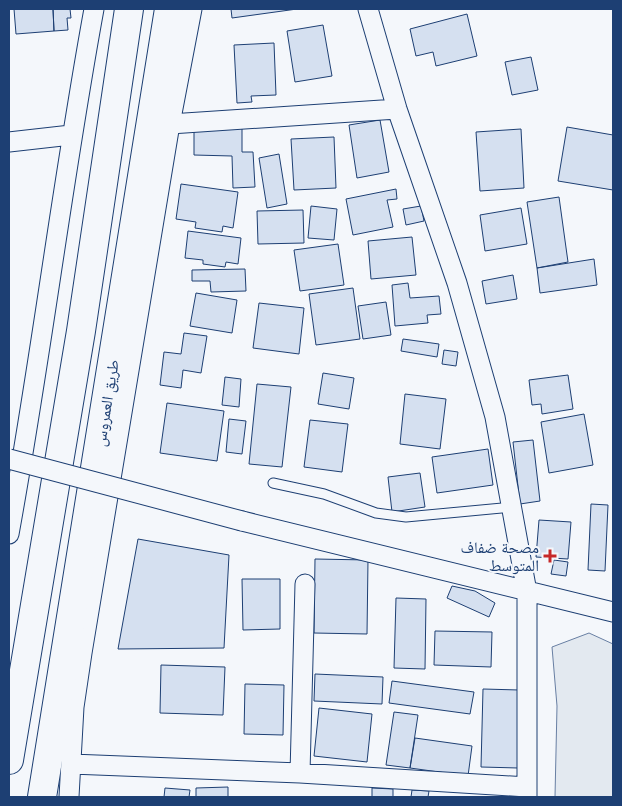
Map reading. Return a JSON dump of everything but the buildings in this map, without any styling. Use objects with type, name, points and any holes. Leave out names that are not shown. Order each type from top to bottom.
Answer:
[{"type":"main road","points":[[9,760],[80,331],[129,9]]},
{"type":"main road","name":"طريق العمروس","points":[[42,797],[169,9]]},
{"type":"street","points":[[9,534],[28,427],[71,135],[94,9]]},
{"type":"street","points":[[70,797],[74,708],[82,653],[170,124],[192,9]]},
{"type":"street","points":[[71,764],[300,773],[527,792],[527,592],[495,417],[457,282],[397,109],[368,9]]},
{"type":"street","points":[[170,124],[397,109]]},
{"type":"street","points":[[9,142],[71,135]]},
{"type":"street","points":[[9,459],[242,521],[613,612]]},
{"type":"street","points":[[300,773],[305,584]]},
{"type":"lane","points":[[273,483],[324,494],[376,513],[406,518],[512,508]]},
{"type":"shaded area","points":[[589,633],[613,644],[613,797],[555,797],[557,706],[552,647]]},
{"type":"place","name":"مصحة ضفاف المتوسط","points":[[550,556]]}]
